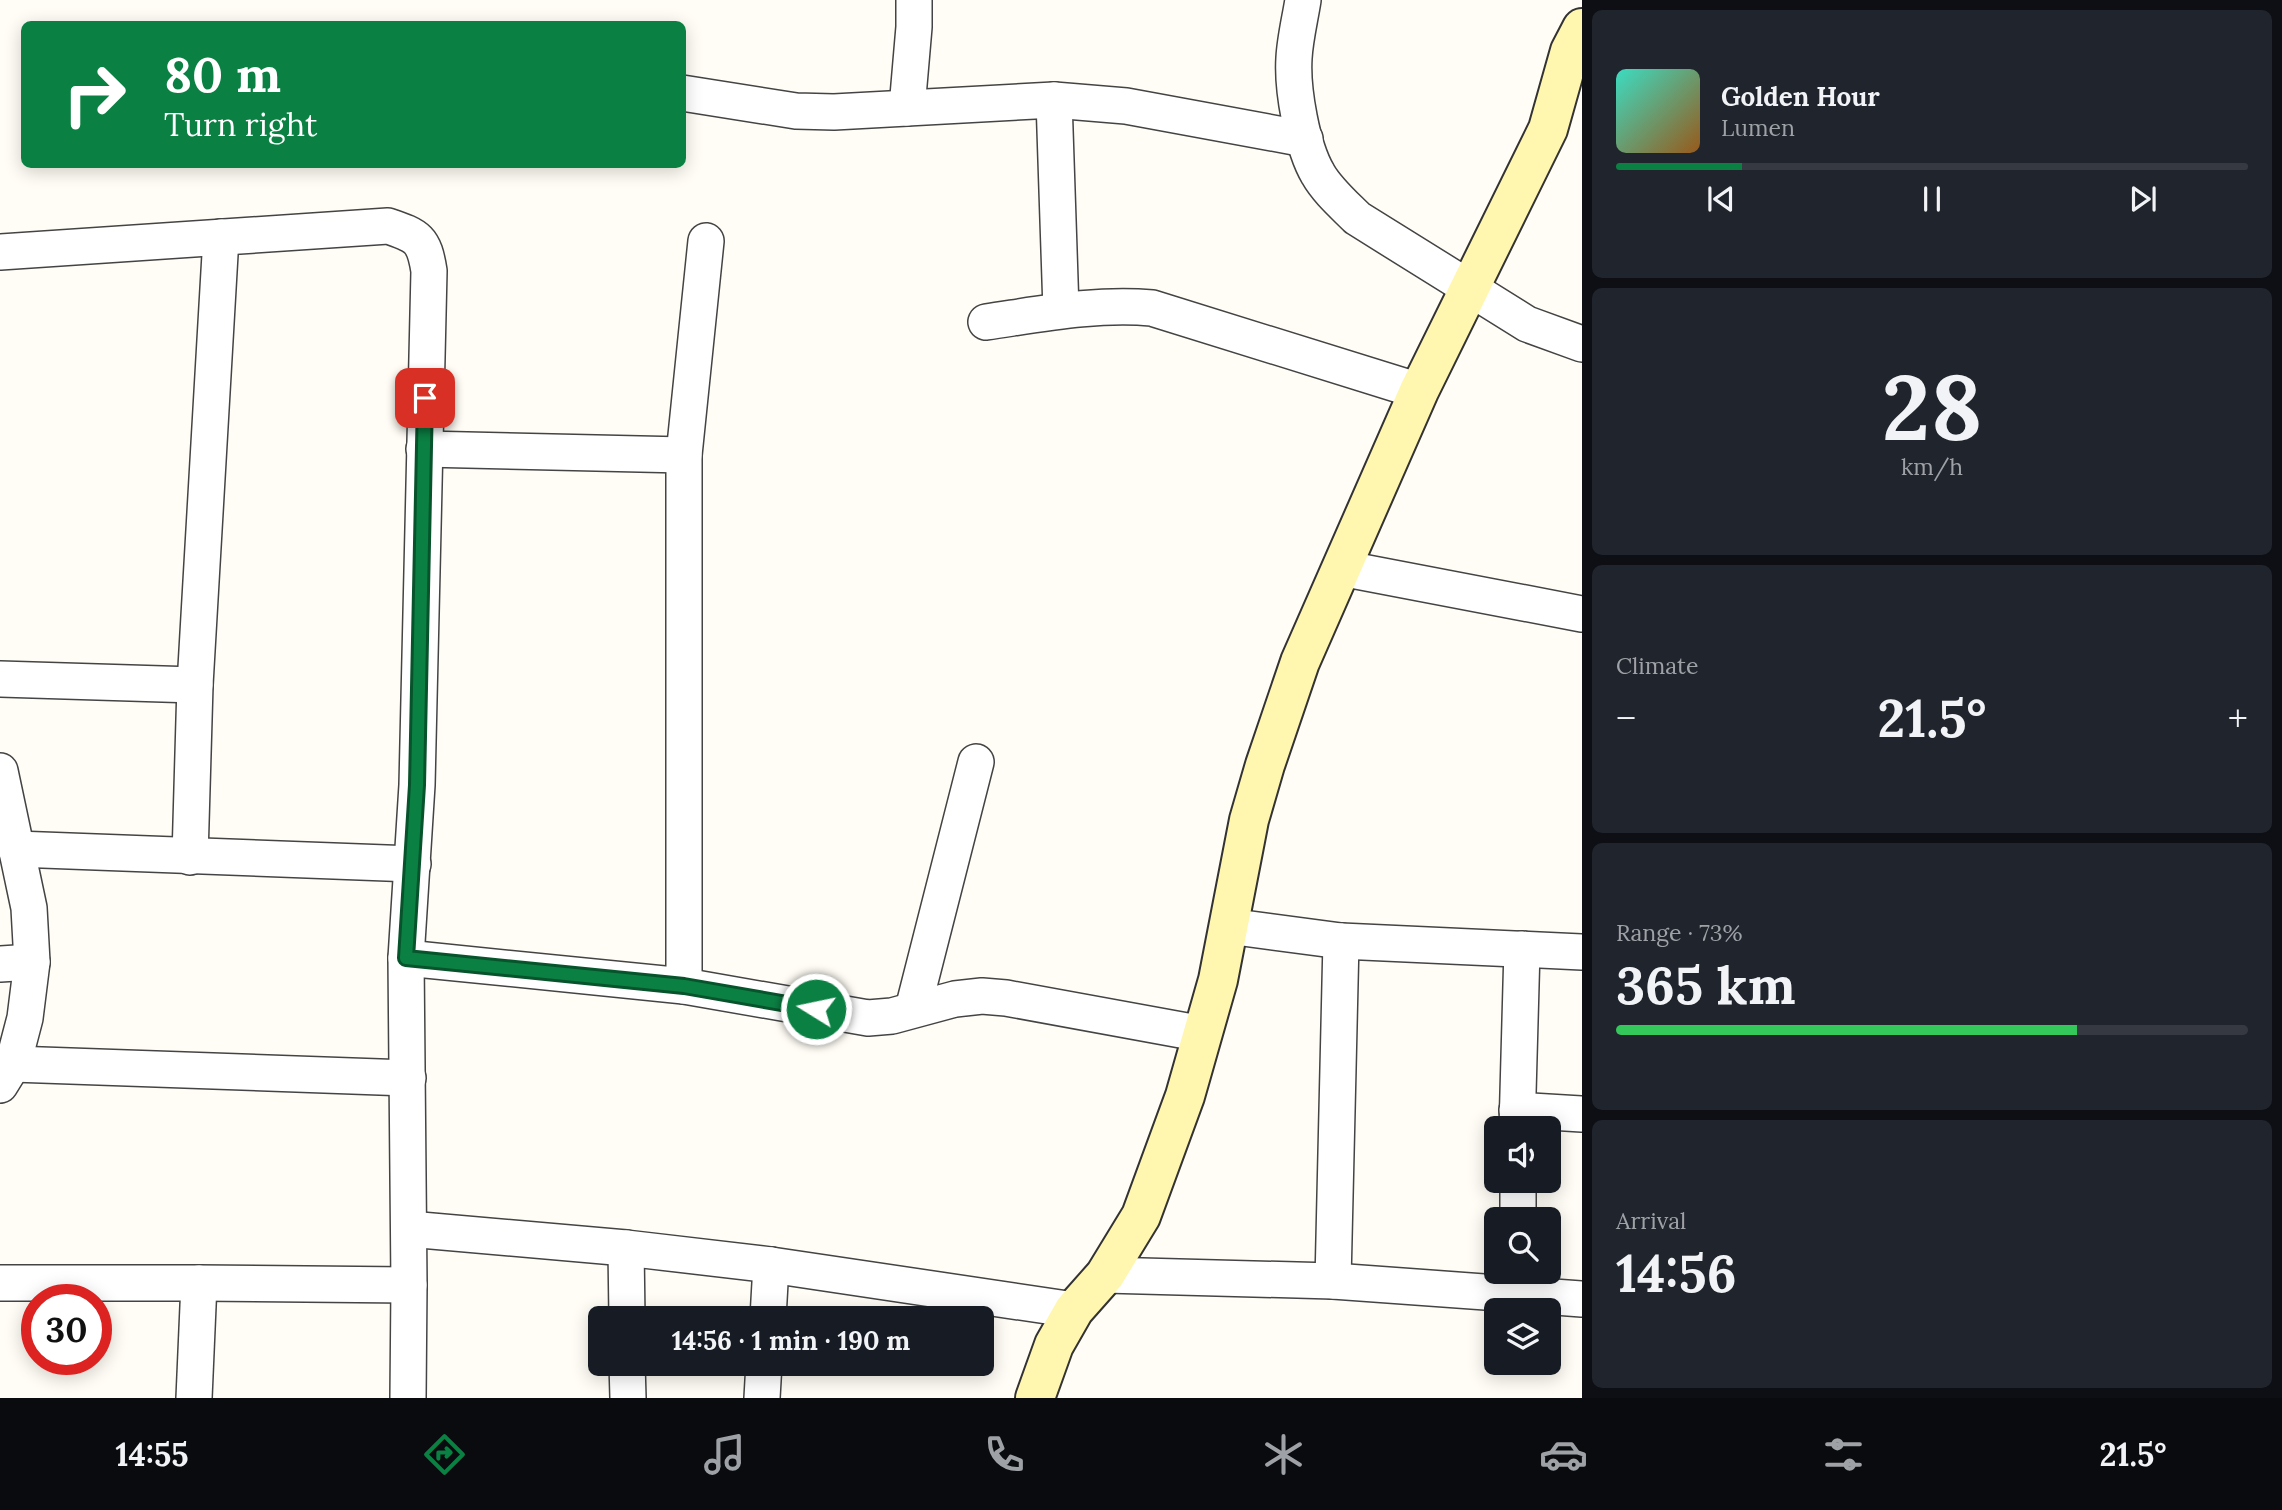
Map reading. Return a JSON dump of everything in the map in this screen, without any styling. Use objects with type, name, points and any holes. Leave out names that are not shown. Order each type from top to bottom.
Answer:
[{"type":"street","points":[[907,108],[914,0]]},
{"type":"street","points":[[1303,0],[1293,60],[1298,110],[1305,139],[1318,173],[1337,198],[1357,218],[1527,324],[1556,337],[1582,344]]},
{"type":"street","points":[[1035,1398],[1054,1345],[1074,1310],[1105,1275],[1140,1216],[1185,1096],[1219,981],[1249,820],[1300,662],[1419,391],[1548,129],[1570,51],[1582,28]]},
{"type":"street","points":[[686,94],[796,111],[834,112],[1054,100],[1126,106],[1305,139]]},
{"type":"street","points":[[1054,100],[1061,310]]},
{"type":"street","points":[[0,252],[388,226],[412,234],[426,250],[429,271],[417,785],[406,958],[408,1398]]},
{"type":"street","points":[[190,856],[195,685],[221,237]]},
{"type":"street","points":[[684,986],[684,455],[706,241]]},
{"type":"street","points":[[986,322],[1061,310],[1126,306],[1152,308],[1419,391]]},
{"type":"street","points":[[424,449],[684,455]]},
{"type":"street","points":[[1341,568],[1582,614]]},
{"type":"street","points":[[0,679],[195,685]]},
{"type":"street","points":[[913,1009],[976,762]]},
{"type":"street","points":[[0,771],[29,908],[16,963],[26,1018],[6,1074],[408,1078]]},
{"type":"street","points":[[16,849],[412,864]]},
{"type":"street","points":[[1228,926],[1341,941],[1582,952]]},
{"type":"street","points":[[1333,1282],[1341,941]]},
{"type":"street","points":[[1517,1116],[1522,948]]},
{"type":"street","points":[[406,958],[684,986],[868,1018],[892,1016],[955,999],[982,996],[1006,998],[1203,1034]]},
{"type":"street","points":[[1556,1116],[1582,1114]]},
{"type":"street","points":[[409,1229],[626,1248],[771,1265],[1074,1310]]},
{"type":"street","points":[[626,1248],[627,1306]]},
{"type":"street","points":[[769,1306],[771,1265]]},
{"type":"street","points":[[1105,1275],[1484,1284]]},
{"type":"street","points":[[0,1283],[409,1285]]},
{"type":"street","points":[[194,1398],[199,1283]]},
{"type":"street","points":[[1519,1284],[1582,1299]]},
{"type":"street","points":[[627,1376],[628,1398]]},
{"type":"street","points":[[762,1398],[763,1376]]},
{"type":"route","points":[[425,398],[417,785],[406,958],[684,986],[816,1009]]}]
